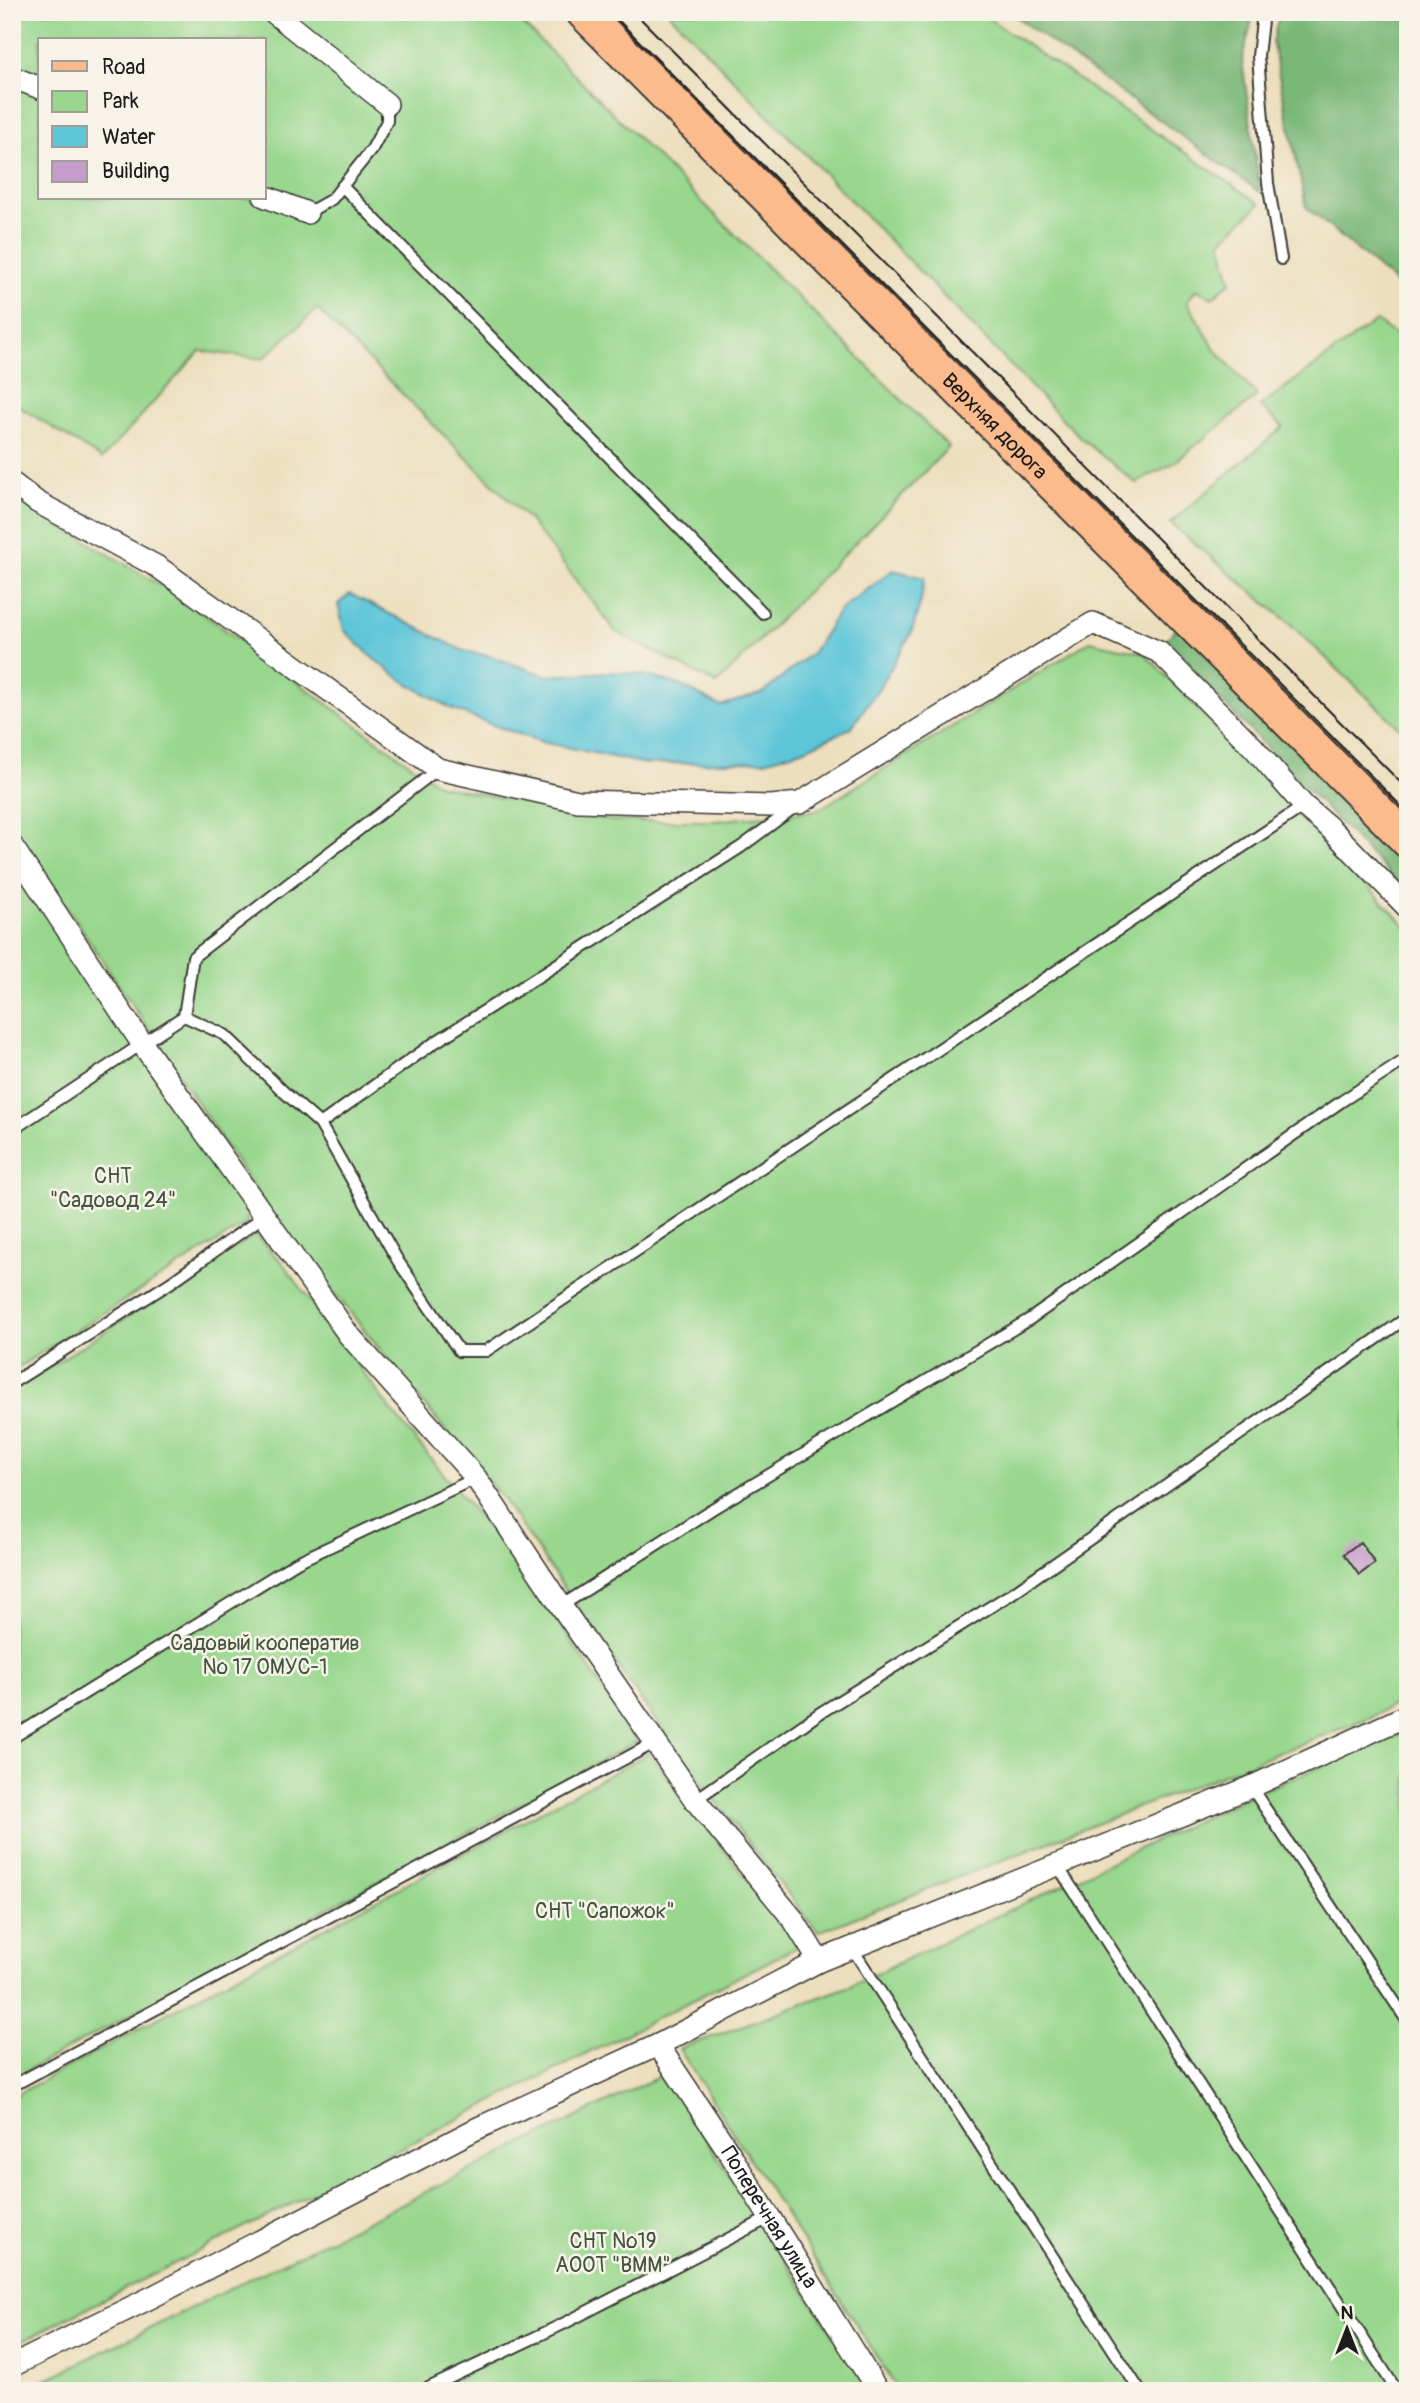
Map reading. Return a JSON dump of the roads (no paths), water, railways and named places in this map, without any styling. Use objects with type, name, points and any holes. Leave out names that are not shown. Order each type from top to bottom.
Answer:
[{"type":"main road","name":"Верхняя дорога","points":[[583,12],[1408,841]]},
{"type":"street","points":[[273,12],[387,104]]},
{"type":"street","points":[[12,77],[38,87]]},
{"type":"street","points":[[266,196],[307,213]]},
{"type":"street","points":[[12,483],[37,502],[158,567],[438,768],[578,801],[771,806],[800,803],[1093,624],[1159,652],[1254,748],[1304,806],[1330,828],[1408,908]]},
{"type":"street","points":[[12,846],[19,869],[348,1334],[476,1478],[695,1800],[793,1919],[820,1961]]},
{"type":"street","points":[[12,2366],[152,2297],[476,2129],[658,2045],[820,1961],[1251,1787],[1408,1715]]},
{"type":"street","name":"Поперечная улица","points":[[658,2045],[877,2391]]},
{"type":"lane","points":[[1264,12],[1258,56],[1268,184],[1281,259]]},
{"type":"lane","points":[[307,213],[332,199],[372,149],[387,121],[387,104]]},
{"type":"lane","points":[[342,186],[763,613]]},
{"type":"lane","points":[[12,1130],[184,1016],[193,957],[438,768]]},
{"type":"lane","points":[[320,1124],[434,1043],[741,847],[800,803]]},
{"type":"lane","points":[[184,1016],[225,1035],[320,1124],[398,1261],[459,1351],[486,1351],[1304,806]]},
{"type":"lane","points":[[561,1606],[712,1509],[1031,1319],[1342,1101],[1408,1058]]},
{"type":"lane","points":[[12,1383],[170,1283],[264,1216]]},
{"type":"lane","points":[[695,1800],[820,1713],[1011,1594],[1408,1317]]},
{"type":"lane","points":[[12,1738],[297,1562],[476,1478]]},
{"type":"lane","points":[[12,2086],[656,1742]]},
{"type":"lane","points":[[1251,1787],[1408,2022]]},
{"type":"lane","points":[[1057,1865],[1397,2391]]},
{"type":"lane","points":[[852,1948],[1140,2391]]},
{"type":"lane","points":[[422,2391],[561,2325],[769,2218]]},
{"type":"water","points":[[893,570],[924,578],[921,601],[911,634],[879,688],[851,728],[805,749],[765,761],[646,764],[542,742],[490,724],[452,709],[405,682],[375,660],[344,630],[338,604],[350,594],[464,651],[490,656],[547,676],[609,672],[640,674],[680,685],[720,706],[763,693],[813,652],[839,611]]},
{"type":"tram line","points":[[610,12],[1408,813]]},
{"type":"tram line","points":[[634,12],[1408,790]]},
{"type":"park label","name":"СНТ \"Садовод 24\"","points":[[113,1188]]},
{"type":"park label","name":"Садовый кооператив № 17 ОМУС-1","points":[[265,1655]]},
{"type":"park label","name":"СНТ \"Сапожок\"","points":[[605,1911]]},
{"type":"park label","name":"СНТ №19 АООТ \"ВММ\"","points":[[613,2253]]}]
